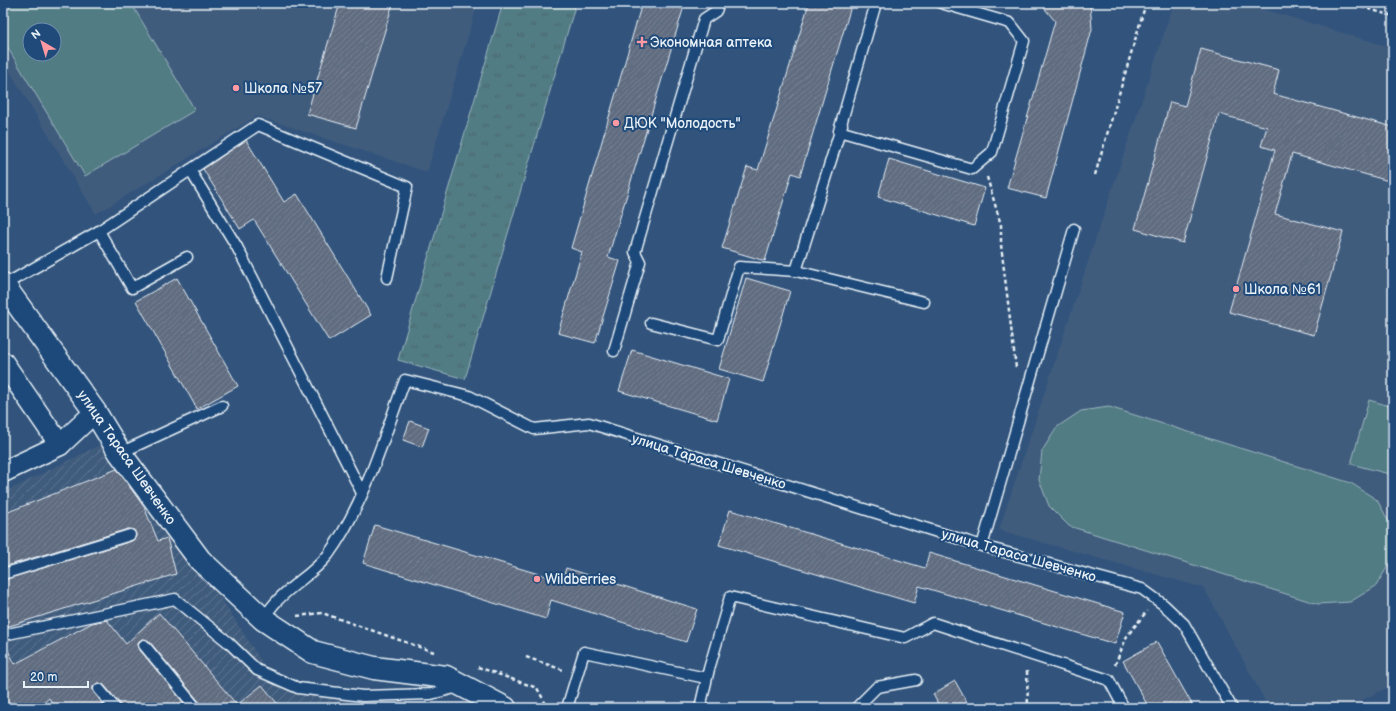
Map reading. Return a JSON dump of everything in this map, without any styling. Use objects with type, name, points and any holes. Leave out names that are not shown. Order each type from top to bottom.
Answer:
[{"type":"street","name":"улица Тараса Шевченко","points":[[3,285],[95,412],[120,453],[200,560],[263,620],[313,652],[374,668],[446,677],[506,708]]},
{"type":"street","points":[[3,362],[60,444]]},
{"type":"street","points":[[3,472],[60,444],[95,412]]},
{"type":"lane","points":[[614,350],[640,262],[635,252],[704,19],[716,10],[719,3]]},
{"type":"lane","points":[[796,271],[841,128],[876,3]]},
{"type":"lane","points":[[841,128],[972,169],[992,152],[1024,41],[1010,23],[941,3]]},
{"type":"lane","points":[[3,285],[99,231],[258,125],[407,187],[387,278]]},
{"type":"lane","points":[[190,170],[237,247],[362,493]]},
{"type":"lane","points":[[982,546],[1074,230]]},
{"type":"lane","points":[[99,231],[132,288],[187,257]]},
{"type":"lane","points":[[652,323],[718,340],[739,267],[796,271],[924,302]]},
{"type":"lane","name":"улица Тараса Шевченко","points":[[263,620],[276,602],[307,576],[326,557],[343,534],[362,493],[405,380],[469,396],[534,429],[589,423],[982,546],[1142,589],[1157,599],[1184,624],[1232,708]]},
{"type":"lane","points":[[120,453],[222,406]]},
{"type":"lane","points":[[3,574],[130,535]]},
{"type":"lane","points":[[700,708],[706,678],[730,597],[905,638],[933,623],[1109,680],[1124,708]]},
{"type":"lane","points":[[3,635],[175,599],[228,642],[257,670],[298,688],[363,696],[431,694],[463,686]]},
{"type":"lane","points":[[144,645],[196,708]]},
{"type":"lane","points":[[567,708],[584,652],[706,678]]},
{"type":"lane","points":[[856,708],[877,687],[916,680]]},
{"type":"lane","points":[[100,690],[115,708]]},
{"type":"path","points":[[1095,175],[1146,3]]},
{"type":"path","points":[[1348,3],[1393,16]]},
{"type":"path","points":[[982,160],[1001,225],[1001,245],[1018,380],[1026,396]]},
{"type":"path","points":[[1109,680],[1127,636],[1157,599]]},
{"type":"path","points":[[263,620],[322,613],[441,654]]},
{"type":"path","points":[[1026,653],[1028,708]]},
{"type":"path","points":[[526,656],[577,675]]},
{"type":"path","points":[[471,665],[537,688],[548,708]]},
{"type":"shaded area","name":"Школа №57","points":[[3,3],[478,3],[427,172],[257,116],[96,214],[3,60]]},
{"type":"shaded area","name":"Школа №61","points":[[1174,3],[1242,3],[1393,48],[1393,689],[1391,686],[1346,708],[1269,708],[1204,588],[999,530]]},
{"type":"shaded area","points":[[118,436],[265,667],[364,708],[3,708],[3,493]]},
{"type":"green space","points":[[3,3],[131,3],[195,110],[85,176],[3,40]]},
{"type":"green space","points":[[503,3],[576,3],[465,379],[398,360]]},
{"type":"green space","points":[[1369,400],[1393,407],[1393,475],[1351,464]]},
{"type":"green space","points":[[1109,407],[1351,483],[1377,500],[1392,527],[1392,559],[1376,586],[1350,602],[1318,604],[1069,526],[1049,506],[1039,480],[1042,451],[1057,427],[1081,411]]},
{"type":"building","points":[[340,3],[393,3],[356,128],[307,114]]},
{"type":"building","points":[[642,3],[685,3],[608,257],[620,261],[595,343],[558,333],[582,252],[571,248]]},
{"type":"building","points":[[809,3],[852,3],[800,176],[792,173],[765,261],[722,248],[747,167],[758,170]]},
{"type":"building","points":[[1040,3],[1090,3],[1092,29],[1046,198],[1007,188],[1055,21]]},
{"type":"building","points":[[1201,49],[1279,70],[1273,94],[1393,127],[1393,167],[1389,181],[1292,154],[1275,214],[1343,232],[1314,335],[1229,312],[1275,150],[1261,146],[1267,127],[1219,114],[1183,243],[1135,229],[1170,102],[1185,106]]},
{"type":"building","points":[[246,140],[284,202],[297,194],[371,315],[329,341],[254,220],[240,229],[203,169]]},
{"type":"building","points":[[889,159],[985,188],[974,226],[878,197]]},
{"type":"building","points":[[177,278],[238,386],[197,409],[136,301]]},
{"type":"building","points":[[746,278],[790,291],[763,382],[719,369]]},
{"type":"building","points":[[632,350],[729,379],[717,420],[619,391]]},
{"type":"building","points":[[410,421],[429,428],[422,447],[403,440]]},
{"type":"building","points":[[117,469],[144,507],[158,541],[167,538],[176,574],[3,628],[3,580],[132,541],[136,536],[134,530],[128,529],[3,567],[3,514]]},
{"type":"building","points":[[730,510],[925,568],[929,553],[1125,612],[1115,644],[919,586],[914,603],[719,545]]},
{"type":"building","points":[[375,525],[562,581],[566,568],[697,609],[686,642],[551,600],[546,619],[363,563]]},
{"type":"building","points":[[159,613],[237,705],[262,685],[281,708],[202,708],[201,704],[149,641],[143,639],[138,642],[139,649],[188,708],[121,708],[120,704],[104,685],[98,683],[93,686],[93,691],[106,708],[56,708],[49,698],[38,708],[3,708],[3,641],[15,664],[92,623],[107,620],[126,644]]},
{"type":"building","points":[[1157,642],[1194,708],[1149,708],[1123,661]]},
{"type":"building","points":[[955,681],[970,708],[940,708],[933,694]]},
{"type":"place","name":"Экономная аптека","points":[[642,42]]},
{"type":"place","name":"Школа №57","points":[[236,88]]},
{"type":"place","name":"ДЮК \"Молодость\"","points":[[616,123]]},
{"type":"place","name":"Школа №61","points":[[1236,289]]},
{"type":"place","name":"Wildberries","points":[[537,579]]}]
